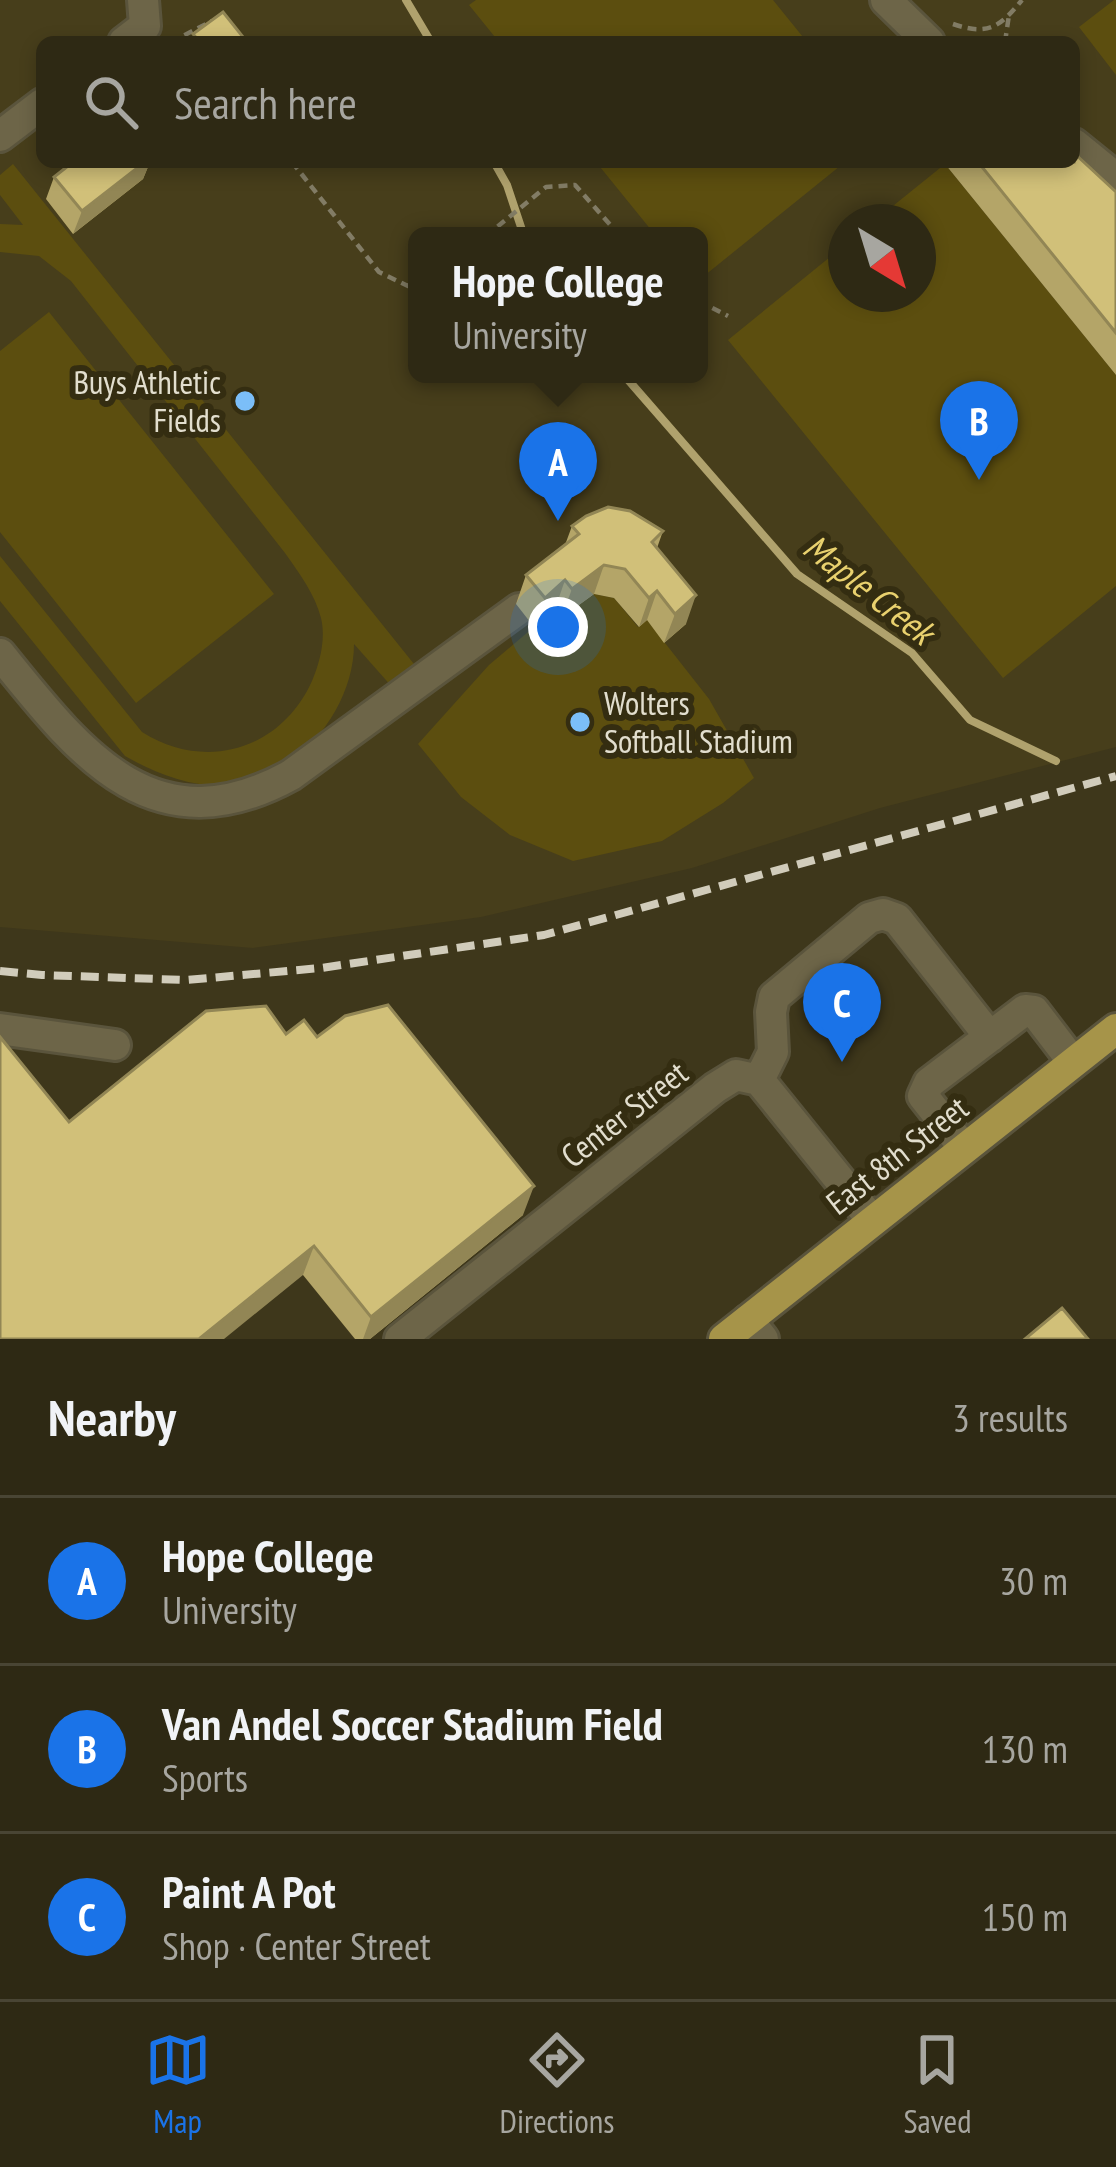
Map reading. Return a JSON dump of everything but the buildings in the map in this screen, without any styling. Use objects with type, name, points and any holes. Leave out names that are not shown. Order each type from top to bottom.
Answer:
[{"type":"main road","name":"East 8th Street","points":[[745,1333],[872,1220],[1116,1029]]},
{"type":"street","points":[[132,36],[145,26],[143,0]]},
{"type":"street","points":[[886,0],[941,33]]},
{"type":"street","points":[[0,136],[36,109]]},
{"type":"street","points":[[1080,149],[1116,178]]},
{"type":"street","points":[[0,653],[64,732],[98,764],[144,790],[198,802],[254,793],[291,775],[519,608]]},
{"type":"street","points":[[872,1220],[759,1080],[773,1052],[774,997],[869,918],[883,914],[897,919],[990,1036]]},
{"type":"street","points":[[964,1148],[923,1096],[929,1083],[1024,1010],[1034,1011],[1073,1062]]},
{"type":"street","points":[[0,1028],[115,1045]]},
{"type":"street","name":"Center Street","points":[[400,1339],[715,1088],[736,1075],[759,1080]]},
{"type":"path","points":[[941,33],[998,25],[1022,0]]},
{"type":"path","points":[[183,36],[223,15]]},
{"type":"path","points":[[1006,36],[1010,15]]},
{"type":"path","points":[[297,168],[379,272],[408,286]]},
{"type":"path","points":[[498,227],[546,187],[575,185],[612,227]]},
{"type":"path","points":[[708,306],[728,316]]},
{"type":"shaded area","points":[[0,0],[1116,0],[1116,747],[880,808],[692,868],[481,917],[253,948],[0,927]]},
{"type":"shaded area","points":[[476,0],[773,0],[802,36],[494,36],[469,5]]},
{"type":"shaded area","points":[[1116,0],[1116,75],[1079,27]]},
{"type":"shaded area","points":[[13,164],[418,669],[393,688],[354,644],[345,690],[320,733],[304,751],[262,777],[224,786],[194,783],[125,756],[0,601],[0,556],[142,732],[191,751],[239,747],[281,724],[312,681],[321,650],[318,609],[296,568],[71,281],[39,256],[0,252],[0,224],[23,225],[0,195],[0,175]]},
{"type":"shaded area","points":[[601,168],[838,168],[708,273],[708,227],[649,227]]},
{"type":"shaded area","points":[[940,168],[948,168],[1116,375],[1116,586],[1003,678],[728,340],[828,259],[828,312],[936,312],[936,204],[895,204]]},
{"type":"shaded area","points":[[49,312],[274,594],[136,703],[0,532],[0,351]]},
{"type":"shaded area","name":"Wolters Softball Stadium","points":[[594,594],[614,598],[638,627],[647,620],[709,699],[754,778],[662,841],[573,861],[510,835],[461,797],[418,744],[489,665],[555,609],[562,617]]},
{"type":"waterway","name":"Maple Creek","points":[[406,0],[427,36]]},
{"type":"waterway","name":"Maple Creek","points":[[497,168],[521,227]]},
{"type":"waterway","name":"Maple Creek","points":[[631,383],[797,574],[912,653],[970,720],[1056,761]]},
{"type":"railway","points":[[0,971],[187,980],[321,968],[544,935],[1116,776]]},
{"type":"place","name":"Buys Athletic Fields","points":[[245,401]]},
{"type":"place","name":"Van Andel Soccer Stadium Field","points":[[979,480]]},
{"type":"place","name":"Hope College","points":[[558,521]]},
{"type":"place","name":"Wolters Softball Stadium","points":[[580,722]]},
{"type":"place","name":"Paint A Pot","points":[[842,1062]]}]
